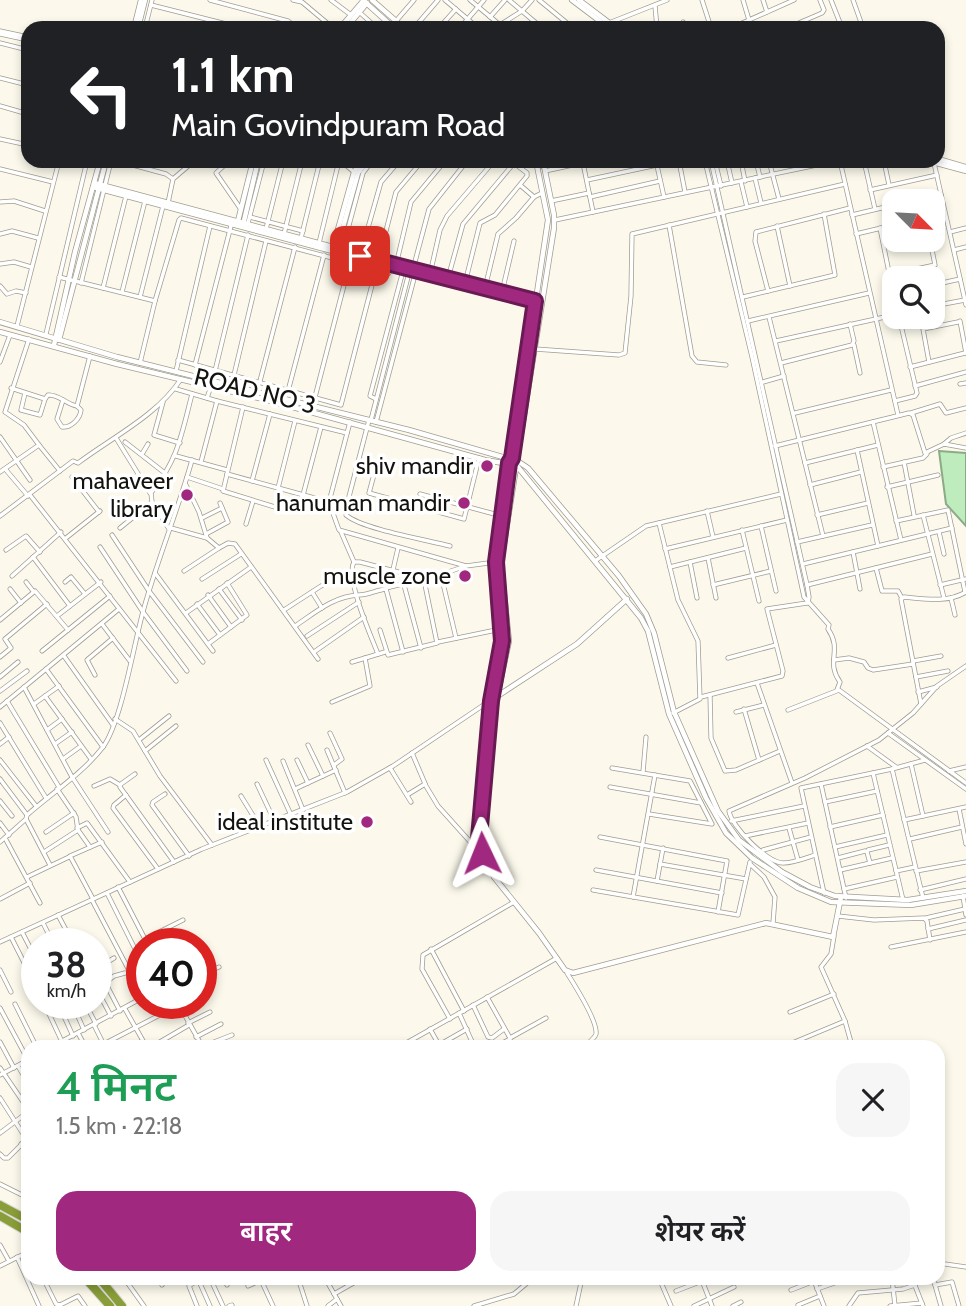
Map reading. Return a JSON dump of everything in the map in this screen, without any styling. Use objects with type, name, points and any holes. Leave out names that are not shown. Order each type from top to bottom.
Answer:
[{"type":"highway","points":[[0,1205],[21,1216]]},
{"type":"highway","points":[[0,1216],[21,1228]]},
{"type":"highway","points":[[91,1285],[110,1306]]},
{"type":"highway","points":[[105,1285],[122,1306]]},
{"type":"street","points":[[138,21],[143,0]]},
{"type":"street","points":[[210,0],[279,21]]},
{"type":"street","points":[[293,0],[302,2],[325,21]]},
{"type":"street","points":[[331,0],[351,15]]},
{"type":"street","points":[[369,1],[396,21],[414,0]]},
{"type":"street","points":[[420,21],[438,0]]},
{"type":"street","points":[[445,0],[468,19],[484,0]]},
{"type":"street","points":[[470,0],[493,21]]},
{"type":"street","points":[[490,17],[507,0],[534,21]]},
{"type":"street","points":[[507,21],[532,0]]},
{"type":"street","points":[[539,0],[564,21]]},
{"type":"street","points":[[572,0],[599,21]]},
{"type":"street","points":[[618,21],[667,0]]},
{"type":"street","points":[[702,0],[709,21]]},
{"type":"street","points":[[743,0],[747,21],[783,2],[794,0]]},
{"type":"street","points":[[763,0],[766,12]]},
{"type":"street","points":[[803,21],[824,11],[820,0]]},
{"type":"street","points":[[831,0],[839,21]]},
{"type":"street","points":[[853,0],[860,21]]},
{"type":"street","points":[[346,21],[369,1]]},
{"type":"street","points":[[369,1],[388,21]]},
{"type":"street","points":[[582,1],[601,21]]},
{"type":"street","points":[[147,21],[151,3],[217,21]]},
{"type":"street","points":[[655,5],[656,21]]},
{"type":"street","points":[[445,21],[456,9]]},
{"type":"street","points":[[352,21],[358,11]]},
{"type":"street","points":[[358,11],[369,21]]},
{"type":"street","points":[[0,32],[21,37]]},
{"type":"street","points":[[0,43],[21,48]]},
{"type":"street","points":[[0,78],[21,83]]},
{"type":"street","points":[[0,106],[21,112]]},
{"type":"street","points":[[0,139],[21,144]]},
{"type":"street","points":[[945,164],[966,169]]},
{"type":"street","points":[[17,326],[57,168]]},
{"type":"street","points":[[46,334],[85,168]]},
{"type":"street","points":[[56,346],[99,168]]},
{"type":"street","points":[[96,186],[103,168]]},
{"type":"street","points":[[81,283],[109,168]]},
{"type":"street","points":[[144,168],[173,178]]},
{"type":"street","points":[[140,297],[173,178],[185,168]]},
{"type":"street","points":[[221,168],[216,173],[241,209]]},
{"type":"street","points":[[239,223],[254,168]]},
{"type":"street","points":[[239,223],[254,168]]},
{"type":"street","points":[[250,217],[262,168]]},
{"type":"street","points":[[233,375],[267,241],[267,221],[281,168]]},
{"type":"street","points":[[284,233],[300,168]]},
{"type":"street","points":[[301,238],[318,168]]},
{"type":"street","points":[[319,243],[338,168]]},
{"type":"street","points":[[349,168],[354,172]]},
{"type":"street","points":[[336,250],[357,168]]},
{"type":"street","points":[[336,250],[361,168]]},
{"type":"street","points":[[336,250],[367,168]]},
{"type":"street","points":[[360,256],[380,186],[394,168]]},
{"type":"street","points":[[178,360],[341,405],[396,192],[416,168]]},
{"type":"street","points":[[396,265],[411,202],[439,168]]},
{"type":"street","points":[[372,421],[401,304],[429,209],[461,168]]},
{"type":"street","points":[[430,274],[440,230],[447,216],[488,168]]},
{"type":"street","points":[[447,278],[463,225],[510,168]]},
{"type":"street","points":[[465,283],[480,223],[495,215],[520,186],[527,174],[521,168]]},
{"type":"street","points":[[537,168],[548,220],[514,463],[636,609],[648,632],[671,713],[718,811],[751,857],[776,899],[773,923]]},
{"type":"street","points":[[482,855],[479,838],[491,701],[502,643],[496,562],[534,349],[538,301],[555,220],[544,168]]},
{"type":"street","points":[[584,168],[593,213]]},
{"type":"street","points":[[587,180],[636,168]]},
{"type":"street","points":[[657,168],[664,197]]},
{"type":"street","points":[[680,168],[685,192]]},
{"type":"street","points":[[708,168],[716,187]]},
{"type":"street","points":[[714,168],[719,213],[797,542],[807,603],[829,625],[828,629],[835,640],[833,672],[840,682],[837,690],[788,710]]},
{"type":"street","points":[[729,168],[733,184]]},
{"type":"street","points":[[742,168],[747,207]]},
{"type":"street","points":[[756,168],[761,203]]},
{"type":"street","points":[[771,168],[779,199]]},
{"type":"street","points":[[555,220],[802,168]]},
{"type":"street","points":[[840,168],[898,415]]},
{"type":"street","points":[[865,168],[875,209]]},
{"type":"street","points":[[885,168],[889,186]]},
{"type":"street","points":[[936,168],[940,189]]},
{"type":"street","points":[[0,169],[52,182]]},
{"type":"street","points":[[870,190],[937,175]]},
{"type":"street","points":[[551,201],[660,181]]},
{"type":"street","points":[[534,349],[623,355],[631,296],[631,236],[845,184]]},
{"type":"street","points":[[96,186],[538,301]]},
{"type":"street","points":[[520,186],[534,197]]},
{"type":"street","points":[[105,188],[126,196],[165,204]]},
{"type":"street","points":[[485,288],[498,234],[534,197],[542,193]]},
{"type":"street","points":[[103,288],[126,196]]},
{"type":"street","points":[[0,202],[14,201],[45,211]]},
{"type":"street","points":[[122,292],[145,201]]},
{"type":"street","points":[[768,291],[755,235],[758,231],[850,208]]},
{"type":"street","points":[[852,215],[882,208]]},
{"type":"street","points":[[945,211],[965,302],[945,304]]},
{"type":"street","points":[[719,213],[743,297],[746,321]]},
{"type":"street","points":[[743,297],[836,274],[824,214]]},
{"type":"street","points":[[195,365],[230,231],[250,217],[303,230]]},
{"type":"street","points":[[140,363],[179,219],[389,273]]},
{"type":"street","points":[[669,225],[692,356],[697,362],[726,365]]},
{"type":"street","points":[[175,374],[211,226]]},
{"type":"street","points":[[777,226],[790,286]]},
{"type":"street","points":[[856,234],[880,228],[888,266]]},
{"type":"street","points":[[950,232],[966,228]]},
{"type":"street","points":[[0,234],[10,231],[38,238]]},
{"type":"street","points":[[267,231],[284,233],[336,250]]},
{"type":"street","points":[[215,371],[248,235]]},
{"type":"street","points":[[502,292],[514,241]]},
{"type":"street","points":[[260,382],[295,247]]},
{"type":"street","points":[[954,250],[966,247]]},
{"type":"street","points":[[930,266],[935,265],[932,252]]},
{"type":"street","points":[[288,391],[324,255]]},
{"type":"street","points":[[0,264],[14,261],[31,267]]},
{"type":"street","points":[[315,397],[350,262]]},
{"type":"street","points":[[377,400],[370,396],[404,267]]},
{"type":"street","points":[[413,270],[407,305],[345,508],[348,517],[389,531],[450,546]]},
{"type":"street","points":[[59,277],[155,301]]},
{"type":"street","points":[[945,282],[960,279]]},
{"type":"street","points":[[0,286],[6,294],[16,291],[26,293]]},
{"type":"street","points":[[746,321],[869,293]]},
{"type":"street","points":[[401,304],[407,305]]},
{"type":"street","points":[[769,317],[823,536]]},
{"type":"street","points":[[776,341],[882,318]]},
{"type":"street","points":[[910,367],[966,354],[959,321],[923,329],[929,362]]},
{"type":"street","name":"ROAD NO 3","points":[[0,322],[175,374],[181,379],[212,383],[479,458],[514,463]]},
{"type":"street","points":[[850,324],[860,373]]},
{"type":"street","points":[[388,328],[395,330]]},
{"type":"street","points":[[894,401],[916,396],[900,329]]},
{"type":"street","name":"ROAD NO 3","points":[[0,332],[90,356],[339,412],[514,463]]},
{"type":"street","points":[[0,360],[10,334]]},
{"type":"street","points":[[0,416],[5,410],[29,339]]},
{"type":"street","points":[[781,363],[854,343]]},
{"type":"street","points":[[78,406],[90,356]]},
{"type":"street","points":[[915,386],[966,372]]},
{"type":"street","points":[[760,383],[784,376]]},
{"type":"street","points":[[0,516],[73,461],[78,463],[109,440],[116,438],[164,400],[181,379]]},
{"type":"street","points":[[207,398],[212,383]]},
{"type":"street","points":[[11,388],[45,398],[51,395],[78,406],[81,410],[80,416],[69,426],[62,426],[57,419],[63,400]]},
{"type":"street","points":[[175,388],[347,433]]},
{"type":"street","points":[[794,413],[891,390]]},
{"type":"street","points":[[25,393],[21,410],[40,415],[45,398]]},
{"type":"street","points":[[150,494],[176,456],[192,394]]},
{"type":"street","points":[[164,400],[154,435],[180,443]]},
{"type":"street","points":[[201,462],[217,401]]},
{"type":"street","points":[[774,446],[911,414],[940,404],[946,413],[966,408]]},
{"type":"street","points":[[0,405],[24,425],[61,471]]},
{"type":"street","points":[[223,489],[243,407]]},
{"type":"street","points":[[337,419],[339,412]]},
{"type":"street","points":[[251,481],[270,414]]},
{"type":"street","points":[[911,414],[927,453]]},
{"type":"street","points":[[278,488],[295,421]]},
{"type":"street","points":[[349,422],[329,502],[337,527],[354,562],[351,572],[378,654]]},
{"type":"street","points":[[873,422],[901,540]]},
{"type":"street","points":[[303,495],[321,427]]},
{"type":"street","points":[[883,467],[923,458],[951,438],[966,433]]},
{"type":"street","points":[[0,437],[30,480]]},
{"type":"street","points":[[116,438],[170,529],[207,536],[228,522],[220,503]]},
{"type":"street","points":[[125,442],[166,474]]},
{"type":"street","points":[[142,454],[148,444]]},
{"type":"street","points":[[944,444],[966,447]]},
{"type":"street","points":[[0,472],[39,445]]},
{"type":"street","points":[[805,463],[878,445]]},
{"type":"street","points":[[857,450],[878,546]]},
{"type":"street","points":[[176,456],[201,462],[251,481],[329,502]]},
{"type":"street","points":[[358,462],[376,467],[369,493],[464,519],[479,458]]},
{"type":"street","points":[[0,842],[103,747],[115,719],[143,612],[192,460]]},
{"type":"street","points":[[904,462],[914,516]]},
{"type":"street","points":[[514,463],[528,468],[646,614],[654,633],[671,713]]},
{"type":"street","points":[[6,470],[66,538],[137,634],[176,681]]},
{"type":"street","points":[[810,485],[861,472]]},
{"type":"street","points":[[887,487],[938,475]]},
{"type":"street","points":[[66,538],[100,512],[72,477]]},
{"type":"street","points":[[187,477],[223,489],[223,492],[278,508]]},
{"type":"street","points":[[185,483],[207,536],[219,548]]},
{"type":"street","points":[[595,561],[639,530],[784,493]]},
{"type":"street","points":[[784,493],[787,520],[807,585],[807,603]]},
{"type":"street","points":[[420,494],[505,517]]},
{"type":"street","points":[[246,524],[253,501]]},
{"type":"street","points":[[120,528],[152,502]]},
{"type":"street","points":[[817,515],[867,503]]},
{"type":"street","points":[[202,519],[222,508]]},
{"type":"street","points":[[896,521],[947,510],[966,593],[951,598],[902,598]]},
{"type":"street","points":[[707,511],[713,537]]},
{"type":"street","points":[[923,514],[944,598]]},
{"type":"street","points":[[482,855],[496,697],[509,640],[501,568],[505,517]]},
{"type":"street","points":[[665,549],[787,520]]},
{"type":"street","points":[[659,523],[678,600],[698,641],[701,697]]},
{"type":"street","points":[[797,542],[872,525]]},
{"type":"street","points":[[761,526],[776,592]]},
{"type":"street","points":[[800,564],[952,528]]},
{"type":"street","points":[[742,530],[759,601]]},
{"type":"street","points":[[341,531],[466,566]]},
{"type":"street","points":[[938,531],[944,554]]},
{"type":"street","points":[[12,576],[61,532]]},
{"type":"street","points":[[113,535],[149,592],[202,662]]},
{"type":"street","points":[[6,550],[26,536],[40,552]]},
{"type":"street","points":[[184,571],[219,548],[233,543],[318,659]]},
{"type":"street","points":[[100,547],[143,612],[187,671]]},
{"type":"street","points":[[389,587],[398,548]]},
{"type":"street","points":[[669,567],[746,548]]},
{"type":"street","points":[[853,552],[860,589]]},
{"type":"street","points":[[202,579],[242,554]]},
{"type":"street","points":[[807,585],[932,554]]},
{"type":"street","points":[[33,557],[70,606]]},
{"type":"street","points":[[708,558],[716,598]]},
{"type":"street","points":[[354,562],[425,579]]},
{"type":"street","points":[[295,626],[350,594],[358,596],[466,566],[496,562]]},
{"type":"street","points":[[690,562],[697,598]]},
{"type":"street","points":[[186,613],[251,567]]},
{"type":"street","points":[[876,568],[882,592],[898,591],[902,598],[921,704]]},
{"type":"street","points":[[713,585],[771,571]]},
{"type":"street","points":[[284,610],[351,572]]},
{"type":"street","points":[[155,573],[213,651]]},
{"type":"street","points":[[441,575],[456,638]]},
{"type":"street","points":[[65,582],[71,577],[85,594]]},
{"type":"street","points":[[425,579],[438,642]]},
{"type":"street","points":[[940,585],[964,579]]},
{"type":"street","points":[[26,582],[68,630]]},
{"type":"street","points":[[57,616],[101,582]]},
{"type":"street","points":[[208,645],[247,614],[227,583]]},
{"type":"street","points":[[404,585],[421,648]]},
{"type":"street","points":[[10,589],[21,603]]},
{"type":"street","points":[[219,589],[242,620]]},
{"type":"street","points":[[383,589],[388,591],[404,652]]},
{"type":"street","points":[[0,620],[34,591]]},
{"type":"street","points":[[312,592],[322,608]]},
{"type":"street","points":[[31,928],[212,845],[345,793],[390,768],[577,644],[632,594]]},
{"type":"street","points":[[42,651],[110,596]]},
{"type":"street","points":[[208,596],[232,627]]},
{"type":"street","points":[[951,598],[955,615]]},
{"type":"street","points":[[307,636],[359,602]]},
{"type":"street","points":[[671,713],[698,701],[701,697],[783,674],[767,609],[807,603]]},
{"type":"street","points":[[0,657],[11,648],[2,638],[47,604]]},
{"type":"street","points":[[197,604],[220,635]]},
{"type":"street","points":[[0,707],[119,609]]},
{"type":"street","points":[[314,652],[364,617]]},
{"type":"street","points":[[102,624],[130,661]]},
{"type":"street","points":[[380,631],[385,652],[389,656],[438,642],[501,629]]},
{"type":"street","points":[[96,675],[86,660],[113,638]]},
{"type":"street","points":[[728,658],[776,645]]},
{"type":"street","points":[[352,662],[385,652]]},
{"type":"street","points":[[64,656],[113,725]]},
{"type":"street","points":[[834,660],[857,660],[873,670],[941,656]]},
{"type":"street","points":[[331,702],[370,686],[365,658]]},
{"type":"street","points":[[0,677],[19,662]]},
{"type":"street","points":[[816,855],[779,862],[744,836],[728,813],[867,746],[913,713],[937,687],[966,666]]},
{"type":"street","points":[[46,669],[103,747]]},
{"type":"street","points":[[0,691],[27,671]]},
{"type":"street","points":[[916,677],[948,671]]},
{"type":"street","points":[[757,683],[792,783]]},
{"type":"street","points":[[34,704],[59,686]]},
{"type":"street","points":[[24,687],[62,760],[108,832]]},
{"type":"street","points":[[918,692],[937,687]]},
{"type":"street","points":[[837,690],[966,789]]},
{"type":"street","points":[[710,695],[712,738],[725,771],[729,772],[780,751]]},
{"type":"street","points":[[45,696],[91,759]]},
{"type":"street","points":[[7,701],[74,813],[77,829],[90,847]]},
{"type":"street","points":[[736,712],[764,705]]},
{"type":"street","points":[[744,709],[759,760]]},
{"type":"street","points":[[139,740],[169,716]]},
{"type":"street","points":[[47,730],[62,719]]},
{"type":"street","points":[[115,719],[130,728],[160,776],[212,845]]},
{"type":"street","points":[[0,723],[46,798]]},
{"type":"street","points":[[145,751],[176,726]]},
{"type":"street","points":[[889,730],[966,783]]},
{"type":"street","points":[[55,744],[72,732]]},
{"type":"street","points":[[295,789],[323,776],[342,759],[330,733]]},
{"type":"street","points":[[0,744],[9,737]]},
{"type":"street","points":[[643,772],[646,737]]},
{"type":"street","points":[[308,745],[323,776]]},
{"type":"street","points":[[62,760],[81,746]]},
{"type":"street","points":[[867,746],[895,769],[923,898]]},
{"type":"street","points":[[327,750],[345,793]]},
{"type":"street","points":[[412,753],[425,783],[441,809],[482,855],[491,873],[567,972],[587,1008],[596,1032],[592,1040]]},
{"type":"street","points":[[0,760],[36,806]]},
{"type":"street","points":[[266,760],[291,815]]},
{"type":"street","points":[[298,760],[308,783]]},
{"type":"street","points":[[824,893],[801,788],[895,769],[925,760]]},
{"type":"street","points":[[283,761],[303,810]]},
{"type":"street","points":[[911,764],[923,816]]},
{"type":"street","points":[[949,771],[966,767]]},
{"type":"street","points":[[390,768],[411,802]]},
{"type":"street","points":[[612,768],[690,781],[711,825],[649,814]]},
{"type":"street","points":[[873,773],[903,900]]},
{"type":"street","points":[[120,785],[135,774]]},
{"type":"street","points":[[634,897],[655,775]]},
{"type":"street","points":[[0,779],[27,817],[50,865]]},
{"type":"street","points":[[94,786],[110,779],[120,785],[173,862]]},
{"type":"street","points":[[407,795],[425,783]]},
{"type":"street","points":[[821,784],[844,889],[831,954],[821,965],[850,1040]]},
{"type":"street","points":[[257,785],[274,821]]},
{"type":"street","points":[[610,787],[701,803]]},
{"type":"street","points":[[825,802],[877,791]]},
{"type":"street","points":[[165,794],[152,805],[189,856]]},
{"type":"street","points":[[126,795],[113,808],[158,869]]},
{"type":"street","points":[[241,796],[260,827]]},
{"type":"street","points":[[0,801],[12,816]]},
{"type":"street","points":[[732,821],[804,806]]},
{"type":"street","points":[[904,820],[966,807]]},
{"type":"street","points":[[959,809],[966,844]]},
{"type":"street","points":[[46,832],[74,813]]},
{"type":"street","points":[[830,827],[883,815]]},
{"type":"street","points":[[44,852],[85,822],[130,882]]},
{"type":"street","points":[[0,823],[40,903]]},
{"type":"street","points":[[744,836],[808,823]]},
{"type":"street","points":[[789,827],[798,860]]},
{"type":"street","points":[[909,839],[962,827]]},
{"type":"street","points":[[835,847],[887,835]]},
{"type":"street","points":[[600,837],[727,861],[718,912]]},
{"type":"street","points":[[593,890],[739,915],[751,857],[762,851],[811,837]]},
{"type":"street","points":[[863,840],[870,863]]},
{"type":"street","points":[[26,877],[102,842]]},
{"type":"street","points":[[838,858],[889,845]]},
{"type":"street","points":[[657,881],[663,848]]},
{"type":"street","points":[[70,856],[126,965]]},
{"type":"street","points":[[751,857],[842,899],[911,905],[965,894]]},
{"type":"street","points":[[751,857],[798,888],[826,900],[903,900],[965,894]]},
{"type":"street","points":[[841,870],[892,858]]},
{"type":"street","points":[[895,871],[966,862]]},
{"type":"street","points":[[660,864],[746,879]]},
{"type":"street","points":[[596,870],[722,893]]},
{"type":"street","points":[[844,889],[897,877]]},
{"type":"street","points":[[920,890],[966,879]]},
{"type":"street","points":[[0,899],[30,883]]},
{"type":"street","points":[[118,887],[139,928]]},
{"type":"street","points":[[107,893],[126,931]]},
{"type":"street","points":[[965,894],[966,915]]},
{"type":"street","points":[[450,1019],[422,967],[423,955],[514,902]]},
{"type":"street","points":[[58,915],[65,928]]},
{"type":"street","points":[[838,916],[873,920],[966,915]]},
{"type":"street","points":[[928,929],[966,915]]},
{"type":"street","points":[[924,918],[930,940]]},
{"type":"street","points":[[169,928],[183,920]]},
{"type":"street","points":[[43,923],[46,928]]},
{"type":"street","points":[[567,972],[773,923],[834,936]]},
{"type":"street","points":[[1,939],[21,932]]},
{"type":"street","points":[[891,947],[966,932]]},
{"type":"street","points":[[11,937],[21,957]]},
{"type":"street","points":[[431,948],[462,1012],[472,1040]]},
{"type":"street","points":[[411,1040],[557,958]]},
{"type":"street","points":[[0,970],[10,992]]},
{"type":"street","points":[[112,978],[125,973]]},
{"type":"street","points":[[112,995],[141,1040]]},
{"type":"street","points":[[790,1012],[834,995]]},
{"type":"street","points":[[487,997],[510,1038]]},
{"type":"street","points":[[15,1004],[33,1040]]},
{"type":"street","points":[[473,1005],[488,1037],[492,1038],[504,1029]]},
{"type":"street","points":[[0,1008],[21,1047]]},
{"type":"street","points":[[112,1016],[126,1008]]},
{"type":"street","points":[[507,1040],[546,1018]]},
{"type":"street","points":[[51,1019],[61,1040]]},
{"type":"street","points":[[67,1019],[80,1040]]},
{"type":"street","points":[[79,1019],[84,1030]]},
{"type":"street","points":[[93,1019],[100,1040]]},
{"type":"street","points":[[68,1040],[105,1019]]},
{"type":"street","points":[[113,1040],[153,1019]]},
{"type":"street","points":[[186,1019],[198,1040]]},
{"type":"street","points":[[163,1040],[198,1019]]},
{"type":"street","points":[[799,1040],[845,1021]]},
{"type":"street","points":[[196,1037],[221,1024]]},
{"type":"street","points":[[430,1029],[436,1040]]},
{"type":"street","points":[[448,1040],[467,1029]]},
{"type":"street","points":[[219,1040],[232,1035]]},
{"type":"street","points":[[0,1042],[21,1074]]},
{"type":"street","points":[[2,1075],[21,1064]]},
{"type":"street","points":[[0,1068],[21,1101]]},
{"type":"street","points":[[0,1098],[21,1130]]},
{"type":"street","points":[[0,1133],[21,1117]]},
{"type":"street","points":[[0,1154],[8,1158],[21,1144]]},
{"type":"street","points":[[0,1184],[21,1194]]},
{"type":"street","points":[[0,1245],[9,1261]]},
{"type":"street","points":[[0,1266],[21,1255]]},
{"type":"street","points":[[17,1257],[21,1266]]},
{"type":"street","points":[[945,1264],[966,1267]]},
{"type":"street","points":[[945,1283],[952,1282],[959,1306]]},
{"type":"street","points":[[30,1285],[39,1306]]},
{"type":"street","points":[[46,1285],[56,1304],[60,1306],[78,1296],[85,1306]]},
{"type":"street","points":[[129,1285],[144,1306]]},
{"type":"street","points":[[189,1285],[197,1306]]},
{"type":"street","points":[[202,1285],[210,1306]]},
{"type":"street","points":[[213,1285],[223,1306]]},
{"type":"street","points":[[265,1285],[272,1306]]},
{"type":"street","points":[[300,1285],[307,1306]]},
{"type":"street","points":[[330,1285],[341,1306]]},
{"type":"street","points":[[334,1294],[350,1285]]},
{"type":"street","points":[[474,1306],[513,1294],[524,1285]]},
{"type":"street","points":[[576,1306],[580,1285]]},
{"type":"street","points":[[662,1285],[671,1306]]},
{"type":"street","points":[[676,1291],[688,1285]]},
{"type":"street","points":[[703,1285],[712,1306]]},
{"type":"street","points":[[791,1290],[801,1285]]},
{"type":"street","points":[[815,1285],[824,1306]]},
{"type":"street","points":[[817,1289],[829,1285]]},
{"type":"street","points":[[849,1306],[858,1293],[893,1289],[915,1285],[922,1304],[893,1306],[893,1289],[893,1285]]},
{"type":"street","points":[[935,1285],[941,1306]]},
{"type":"street","points":[[694,1306],[734,1287]]},
{"type":"street","points":[[798,1306],[820,1296]]},
{"type":"street","points":[[328,1306],[337,1300]]},
{"type":"street","points":[[733,1306],[741,1302]]},
{"type":"shaded area","points":[[939,451],[966,453],[966,526],[946,504]]},
{"type":"place","name":"shiv mandir","points":[[487,466]]},
{"type":"place","name":"mahaveer library","points":[[187,495]]},
{"type":"place","name":"hanuman mandir","points":[[464,503]]},
{"type":"place","name":"muscle zone","points":[[465,576]]},
{"type":"place","name":"ideal institute","points":[[367,822]]},
{"type":"route","points":[[360,256],[535,301],[496,562],[502,641],[489,718],[479,838],[482,853]]}]
